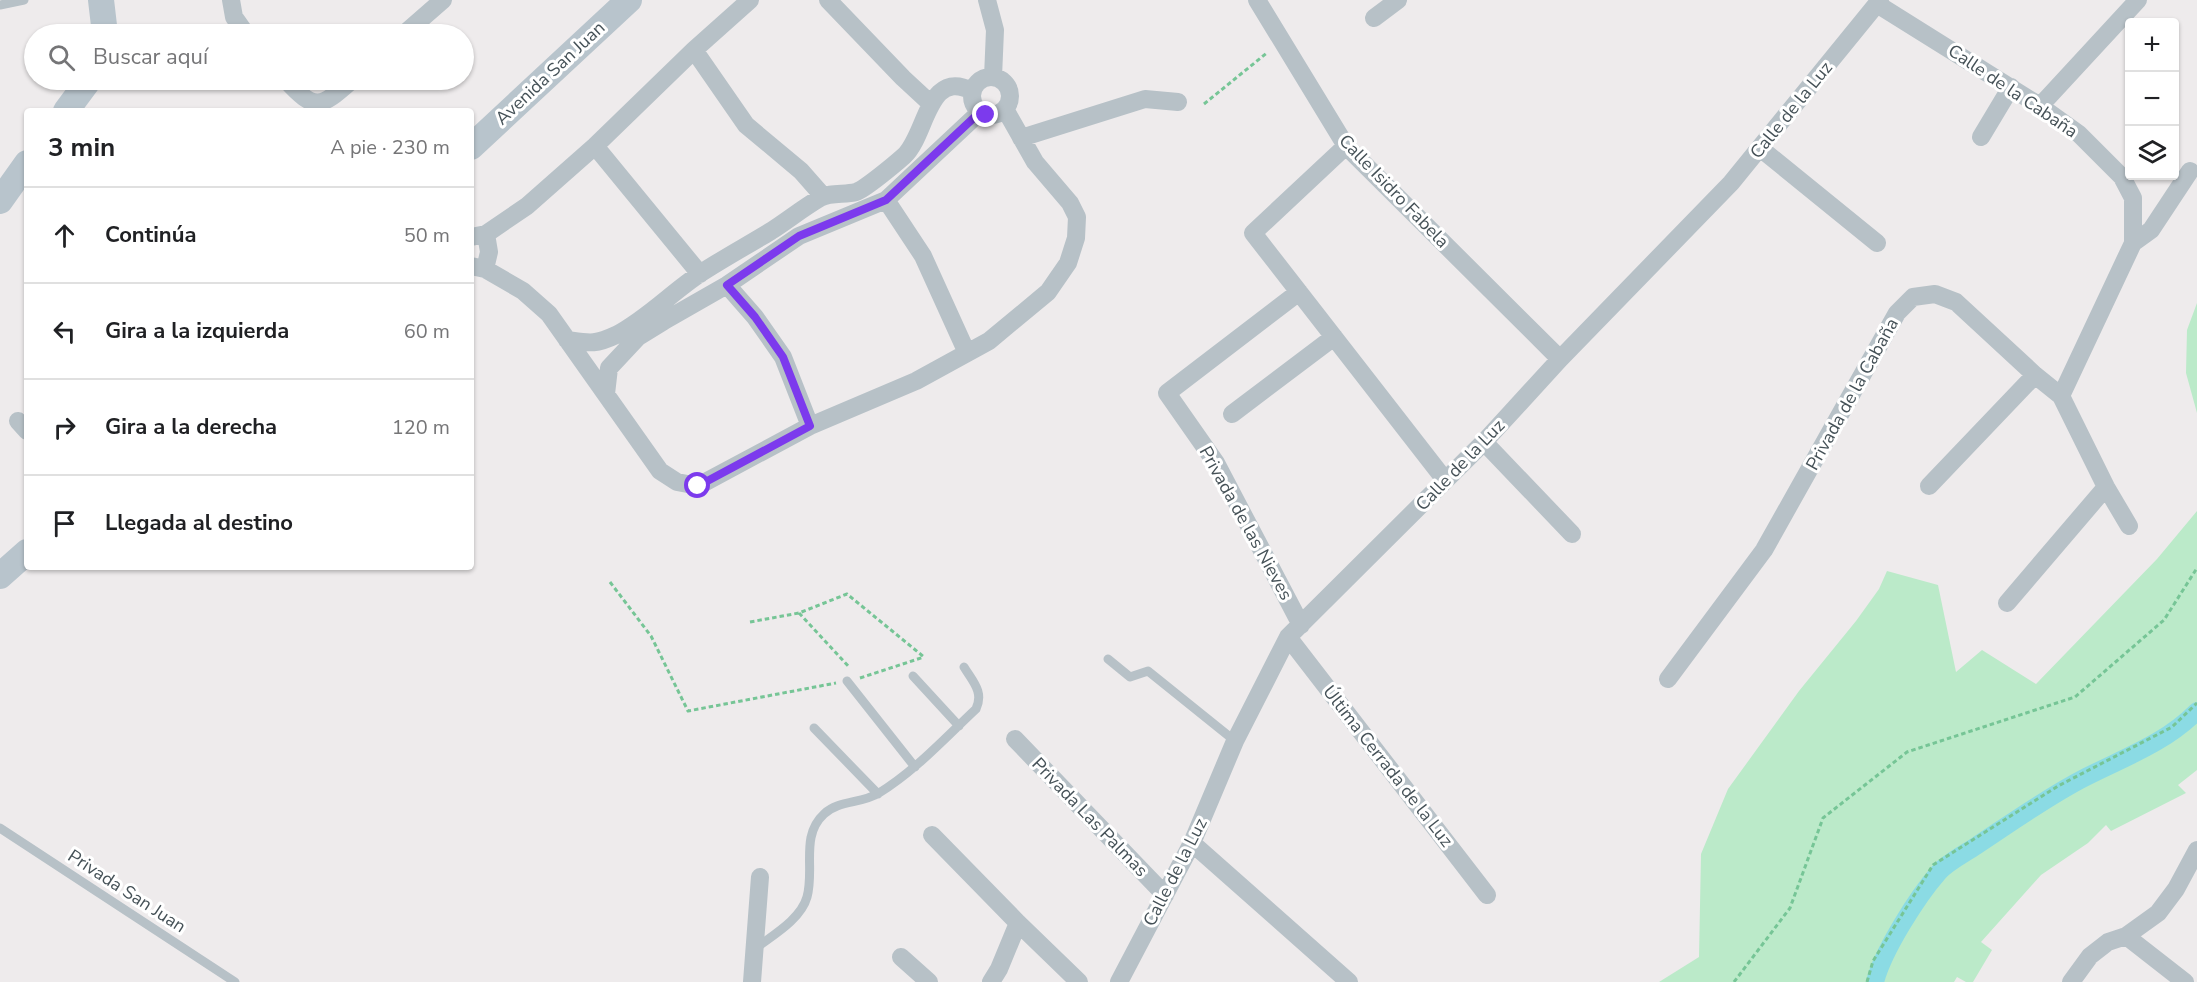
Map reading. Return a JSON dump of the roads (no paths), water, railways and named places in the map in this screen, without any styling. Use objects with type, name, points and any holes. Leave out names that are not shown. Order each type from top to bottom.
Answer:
[{"type":"street","points":[[101,0],[104,24]]},
{"type":"street","points":[[231,0],[234,17],[239,24]]},
{"type":"street","points":[[415,24],[443,0]]},
{"type":"street","name":"Avenida San Juan","points":[[474,144],[629,0]]},
{"type":"street","points":[[750,0],[694,50],[595,146],[527,206],[478,236],[489,252],[478,267],[524,291],[549,314],[660,471],[677,482],[698,486],[810,426],[916,381],[989,341],[1048,292],[1068,263],[1076,238],[1077,217],[1070,203],[1035,162],[1005,109]]},
{"type":"street","points":[[828,0],[930,103]]},
{"type":"street","points":[[987,0],[994,30],[993,76]]},
{"type":"street","name":"Calle Isidro Fabela","points":[[1257,0],[1346,146],[1560,359]]},
{"type":"street","points":[[1374,18],[1398,0]]},
{"type":"street","points":[[2040,106],[2138,0]]},
{"type":"street","name":"Calle de la Cabaña","points":[[1878,2],[2040,106],[2079,134],[2122,177],[2133,198],[2133,243],[2061,396]]},
{"type":"street","name":"Calle de la Luz","points":[[1119,982],[1192,843],[1235,741],[1295,631],[1484,442],[1560,359],[1731,183],[1878,2]]},
{"type":"street","points":[[694,50],[747,125],[801,171],[823,196]]},
{"type":"street","points":[[993,76],[1006,84],[1010,91],[1010,99],[1005,109],[994,115],[980,112],[971,98],[972,91],[980,80],[993,76]]},
{"type":"street","points":[[567,340],[594,344],[617,334],[700,274],[823,196],[857,192],[905,155],[917,138],[930,103],[950,86],[962,86],[972,91]]},
{"type":"street","points":[[1981,137],[2011,87]]},
{"type":"street","points":[[68,108],[82,90]]},
{"type":"street","points":[[295,90],[316,107],[340,90]]},
{"type":"street","points":[[1021,138],[1145,99],[1178,102]]},
{"type":"street","points":[[606,394],[609,368],[638,337],[727,285],[799,236],[886,200],[980,112]]},
{"type":"street","points":[[595,146],[700,274]]},
{"type":"street","points":[[1346,146],[1253,232],[1445,480]]},
{"type":"street","points":[[1760,148],[1877,243]]},
{"type":"street","points":[[0,201],[24,167]]},
{"type":"street","points":[[2133,243],[2151,230],[2190,171]]},
{"type":"street","points":[[886,200],[923,256],[967,353]]},
{"type":"street","points":[[727,285],[755,317],[783,357],[810,426]]},
{"type":"street","name":"Privada de las Nieves","points":[[1295,631],[1216,463],[1167,393],[1299,292]]},
{"type":"street","name":"Privada de la Cabaña","points":[[1668,679],[1764,550],[1897,313],[1913,297],[1935,294],[1956,302],[2061,396],[2106,487],[2129,526]]},
{"type":"street","points":[[1232,414],[1334,337]]},
{"type":"street","points":[[1929,486],[2035,375]]},
{"type":"street","points":[[1484,442],[1572,534]]},
{"type":"street","points":[[2007,603],[2106,487]]},
{"type":"street","points":[[0,576],[24,555]]},
{"type":"street","name":"Última Cerrada de la Luz","points":[[1295,631],[1487,895]]},
{"type":"street","name":"Privada Las Palmas","points":[[1015,739],[1165,895]]},
{"type":"street","points":[[932,835],[1079,982]]},
{"type":"street","points":[[1192,843],[1349,982]]},
{"type":"street","points":[[2071,982],[2090,956],[2108,942],[2126,936],[2158,913],[2176,889],[2197,850]]},
{"type":"street","points":[[752,982],[760,877]]},
{"type":"street","points":[[991,982],[999,969],[1018,923]]},
{"type":"street","points":[[2126,936],[2185,982]]},
{"type":"street","points":[[901,957],[929,982]]},
{"type":"lane","points":[[0,5],[24,0]]},
{"type":"lane","points":[[1108,659],[1130,677],[1148,671],[1235,741]]},
{"type":"lane","points":[[754,949],[797,915],[807,897],[811,830],[824,814],[839,805],[861,801],[878,794],[915,767],[976,710],[980,702],[980,693],[964,667]]},
{"type":"lane","points":[[913,676],[959,726]]},
{"type":"lane","points":[[847,681],[915,767]]},
{"type":"lane","points":[[814,728],[878,794]]},
{"type":"lane","name":"Privada San Juan","points":[[0,828],[235,982]]},
{"type":"waterway","points":[[1875,982],[1885,955],[1902,925],[1921,895],[1943,868],[2056,793],[2158,741],[2197,711]]}]
